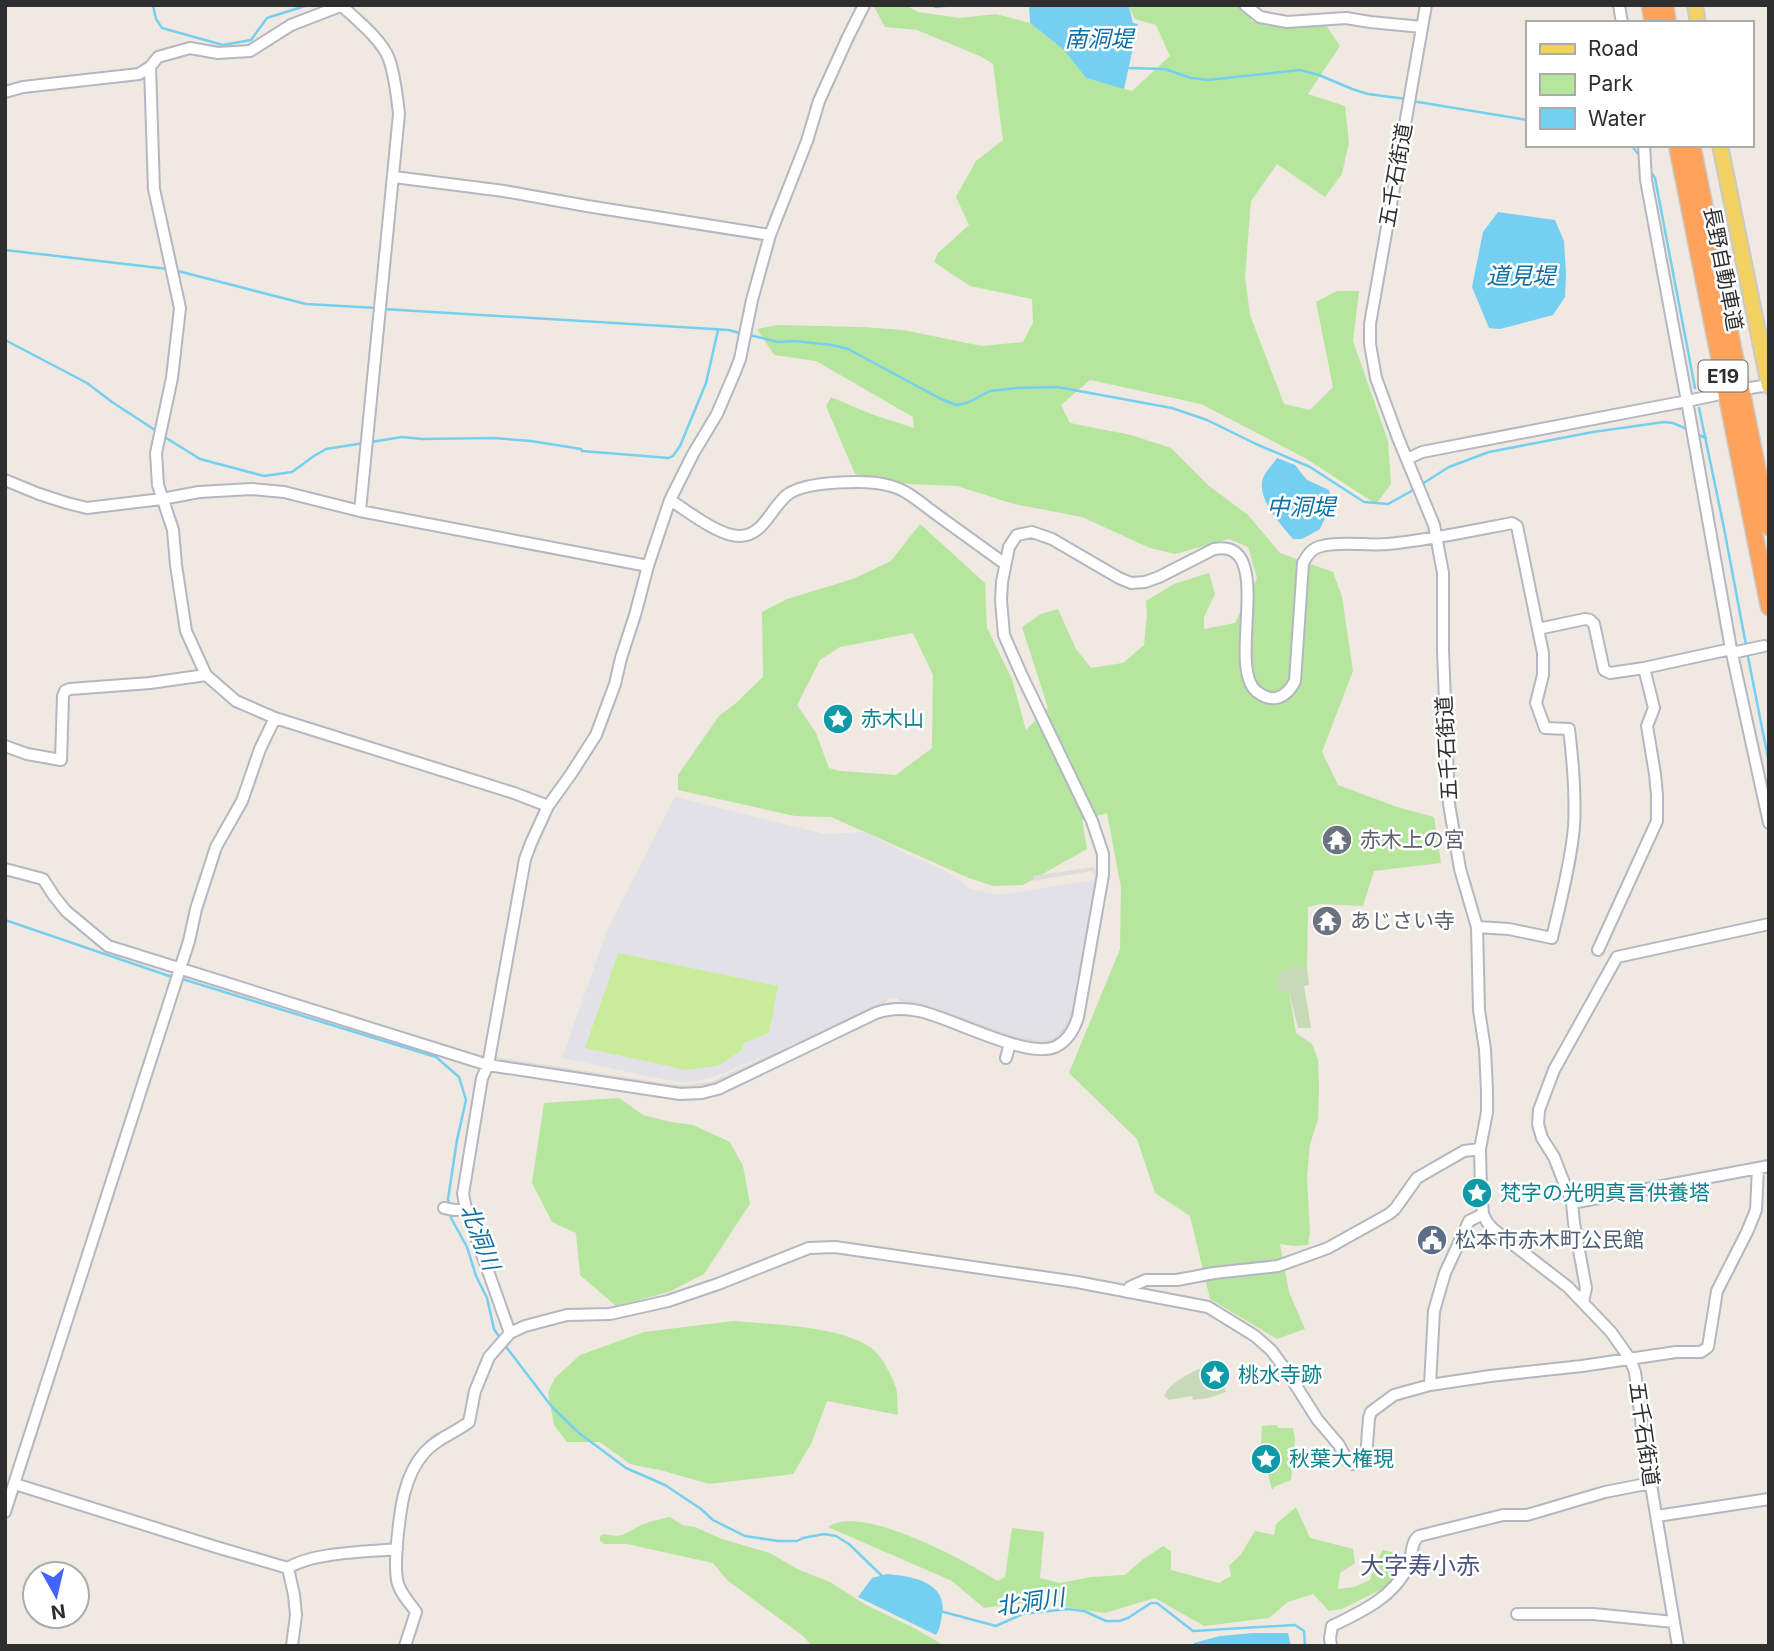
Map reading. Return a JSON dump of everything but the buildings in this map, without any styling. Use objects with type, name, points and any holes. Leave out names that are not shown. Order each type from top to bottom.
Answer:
[{"type":"highway","name":"長野自動車道","points":[[1677,147],[1769,607]]},
{"type":"highway","name":"長野自動車道","points":[[1692,147],[1769,527]]},
{"type":"main road","points":[[1720,147],[1769,386]]},
{"type":"street","points":[[510,1333],[455,1209],[463,1194],[482,1078],[488,1065],[525,859],[548,806],[596,735],[615,684],[648,566],[670,500],[717,414],[735,372],[751,300],[771,235],[807,141],[819,101],[864,5]]},
{"type":"street","points":[[1245,5],[1260,17],[1287,22],[1346,18],[1422,27]]},
{"type":"street","name":"五千石街道","points":[[1426,5],[1370,324],[1370,344],[1376,378],[1434,525],[1443,573],[1449,804],[1460,869],[1477,927],[1479,1010],[1488,1091],[1480,1149],[1483,1214],[1493,1229],[1568,1287],[1611,1332],[1630,1359],[1636,1378],[1678,1646]]},
{"type":"street","points":[[5,92],[23,87],[139,74],[159,57],[190,48],[218,53],[250,51],[316,11],[343,6],[376,39],[389,57],[399,114],[360,511]]},
{"type":"street","points":[[150,67],[154,188],[180,308],[172,378],[156,453],[158,485],[173,530],[186,631],[206,675],[236,701],[275,718],[548,806]]},
{"type":"street","points":[[1644,150],[1694,439],[1769,823]]},
{"type":"street","points":[[394,177],[504,191],[771,235]]},
{"type":"street","points":[[1750,388],[1769,386]]},
{"type":"street","points":[[1407,459],[1422,452],[1716,395]]},
{"type":"street","points":[[5,480],[39,494],[87,508],[199,492],[252,489],[284,492],[360,511],[648,566]]},
{"type":"street","points":[[670,500],[722,532],[737,536],[748,535],[760,527],[785,496],[797,489],[844,482],[881,483],[913,497],[1005,564]]},
{"type":"street","points":[[5,869],[43,879],[66,911],[108,946],[488,1065],[680,1094],[702,1093],[718,1089],[888,1009],[921,1011],[1029,1048],[1055,1047],[1069,1037],[1078,1017],[1103,875],[1103,854],[1092,821],[1004,635],[1001,600],[1005,564],[1009,547],[1017,535],[1032,532],[1052,539],[1131,583],[1159,577],[1214,549],[1232,550],[1240,555],[1246,572],[1247,672],[1252,687],[1259,694],[1277,698],[1292,688],[1295,681],[1303,563],[1310,551],[1319,546],[1333,544],[1386,544],[1438,538],[1512,523],[1517,526],[1543,653],[1543,675],[1536,704],[1545,728],[1569,729],[1573,763],[1574,829],[1552,939],[1509,929],[1477,927]]},
{"type":"street","points":[[1538,629],[1590,620],[1594,624],[1604,670],[1610,673],[1758,647]]},
{"type":"street","points":[[1598,950],[1657,821],[1655,774],[1647,726],[1654,708],[1644,668]]},
{"type":"street","points":[[5,746],[27,754],[61,760],[63,696],[65,691],[70,689],[150,683],[206,675]]},
{"type":"street","points":[[5,1512],[189,941],[196,909],[216,847],[242,801],[260,749],[275,718]]},
{"type":"street","points":[[1583,1302],[1586,1288],[1572,1203],[1538,1124],[1539,1110],[1555,1070],[1617,957],[1769,923]]},
{"type":"street","points":[[1006,1058],[1010,1043]]},
{"type":"street","points":[[1128,1292],[1130,1287],[1146,1280],[1177,1280],[1278,1266],[1328,1248],[1389,1214],[1417,1178],[1464,1151],[1480,1149]]},
{"type":"street","points":[[405,1646],[416,1612],[397,1582],[400,1511],[406,1486],[416,1462],[427,1449],[469,1422],[475,1391],[489,1357],[510,1333],[539,1321],[567,1315],[610,1314],[668,1301],[809,1248],[835,1247],[1077,1282],[1208,1307],[1255,1336],[1271,1350],[1348,1460],[1352,1464],[1358,1464],[1366,1457],[1368,1418],[1371,1412],[1394,1395],[1430,1385],[1676,1352],[1701,1352],[1708,1347],[1717,1291],[1756,1210],[1763,1167],[1572,1203]]},
{"type":"street","points":[[1430,1385],[1434,1311],[1444,1273],[1469,1220],[1483,1214]]},
{"type":"street","points":[[1331,1646],[1332,1626],[1378,1602],[1402,1576],[1409,1566],[1414,1539],[1419,1536],[1503,1516],[1527,1515],[1605,1492],[1651,1483]]},
{"type":"street","points":[[15,1484],[288,1568]]},
{"type":"street","points":[[1657,1516],[1769,1499]]},
{"type":"street","points":[[288,1568],[295,1563],[320,1557],[397,1549]]},
{"type":"street","points":[[288,1568],[295,1595],[296,1615],[292,1646]]},
{"type":"street","points":[[1517,1615],[1593,1614],[1674,1622]]},
{"type":"shaded area","points":[[675,797],[825,834],[865,832],[948,872],[970,889],[998,895],[1095,880],[1075,997],[1064,1026],[1052,1039],[1030,1039],[920,1002],[898,998],[887,999],[789,1046],[713,1077],[696,1081],[662,1079],[562,1058],[607,931]]},
{"type":"shaded area","points":[[1093,867],[1098,872],[1078,1001],[1068,1030],[1056,1041],[1040,1044],[1017,1040],[900,1001],[898,998],[920,1002],[1015,1036],[1052,1039],[1064,1026],[1075,997],[1095,876],[1092,871],[1033,881],[1033,876]]},
{"type":"shaded area","points":[[887,999],[885,1004],[805,1043],[797,1042]]},
{"type":"shaded area","points":[[789,1046],[786,1051],[716,1085],[696,1089],[670,1088],[493,1058],[493,1052],[500,1058],[686,1085],[711,1082]]},
{"type":"green space","points":[[873,5],[905,5],[918,12],[960,18],[996,14],[1030,23],[1064,50],[1086,78],[1132,91],[1170,56],[1156,25],[1135,19],[1125,5],[1255,5],[1251,21],[1288,26],[1326,25],[1340,46],[1308,94],[1345,106],[1349,142],[1342,174],[1325,197],[1277,164],[1251,201],[1245,277],[1250,315],[1284,404],[1310,410],[1333,387],[1316,302],[1337,291],[1359,291],[1353,341],[1388,441],[1391,484],[1376,504],[1305,458],[1201,404],[1090,380],[1061,405],[1070,423],[1131,435],[1171,448],[1209,486],[1248,515],[1280,553],[1333,572],[1342,597],[1353,671],[1322,752],[1338,785],[1397,807],[1434,817],[1441,863],[1374,871],[1363,906],[1321,904],[1308,907],[1307,967],[1293,967],[1289,992],[1296,1033],[1312,1044],[1318,1060],[1318,1119],[1310,1144],[1307,1177],[1310,1233],[1308,1245],[1280,1244],[1289,1292],[1305,1329],[1277,1339],[1210,1299],[1190,1216],[1155,1193],[1137,1139],[1069,1073],[1120,949],[1121,888],[1107,813],[1082,820],[1087,849],[1023,885],[993,886],[831,817],[795,816],[678,790],[678,775],[719,716],[763,677],[762,612],[787,599],[853,579],[891,561],[920,524],[985,583],[987,628],[1012,679],[1026,730],[1048,708],[1022,627],[1041,614],[1058,609],[1076,649],[1091,668],[1123,663],[1144,645],[1146,601],[1174,584],[1209,573],[1215,594],[1204,617],[1204,629],[1235,623],[1257,578],[1248,547],[1229,539],[1175,554],[1150,548],[1082,517],[1014,504],[957,486],[909,484],[855,474],[826,406],[831,397],[914,428],[913,417],[816,361],[774,355],[757,329],[778,325],[903,330],[982,346],[1023,342],[1033,323],[1032,299],[970,286],[934,262],[938,253],[969,225],[956,197],[976,161],[1003,140],[993,64],[917,30],[885,27]],"holes":[[[913,633],[933,675],[932,748],[896,775],[829,768],[816,733],[797,705],[820,660],[840,647]]]},
{"type":"green space","points":[[618,953],[778,986],[769,1033],[744,1043],[742,1050],[718,1066],[686,1070],[585,1048]]},
{"type":"green space","points":[[1293,967],[1307,967],[1309,985],[1304,986],[1311,1028],[1298,1028],[1289,992],[1278,990],[1276,973]]},
{"type":"green space","points":[[619,1098],[643,1115],[693,1125],[730,1142],[743,1166],[750,1204],[704,1274],[669,1292],[616,1306],[580,1275],[576,1233],[552,1222],[532,1183],[544,1103]]},
{"type":"green space","points":[[734,1321],[822,1330],[840,1334],[870,1347],[882,1360],[894,1383],[898,1415],[827,1401],[811,1444],[793,1474],[709,1484],[630,1464],[600,1442],[567,1442],[554,1425],[548,1392],[555,1378],[580,1355],[644,1332]]},
{"type":"green space","points":[[1212,1363],[1219,1369],[1226,1392],[1193,1400],[1192,1396],[1169,1400],[1164,1396],[1178,1380]]},
{"type":"green space","points":[[1276,1425],[1279,1428],[1293,1428],[1295,1439],[1291,1480],[1272,1490],[1261,1445],[1262,1426]]},
{"type":"green space","points":[[1296,1507],[1310,1538],[1353,1549],[1355,1563],[1340,1573],[1338,1589],[1354,1587],[1370,1580],[1383,1550],[1400,1554],[1401,1568],[1386,1587],[1342,1609],[1329,1611],[1313,1594],[1288,1602],[1269,1618],[1204,1626],[1155,1598],[1105,1613],[1031,1602],[984,1608],[952,1581],[828,1527],[844,1522],[888,1528],[939,1549],[998,1581],[1005,1577],[1012,1528],[1044,1532],[1040,1578],[1060,1583],[1091,1577],[1125,1575],[1163,1546],[1171,1551],[1171,1570],[1219,1583],[1231,1576],[1229,1566],[1241,1554],[1255,1531],[1274,1535],[1276,1524]]},
{"type":"green space","points":[[670,1517],[682,1525],[770,1553],[797,1569],[830,1582],[866,1605],[945,1646],[812,1646],[803,1636],[727,1580],[713,1563],[627,1544],[604,1544],[600,1540],[603,1534],[623,1535],[640,1525]]},
{"type":"water","name":"南洞堤","points":[[1029,5],[1129,7],[1133,23],[1138,24],[1124,89],[1086,78],[1064,50],[1030,23]]},
{"type":"water","name":"道見堤","points":[[1498,212],[1555,220],[1564,241],[1566,274],[1565,297],[1553,315],[1500,329],[1489,328],[1472,287],[1483,232]]},
{"type":"water","name":"中洞堤","points":[[1277,458],[1295,465],[1307,480],[1329,490],[1332,503],[1320,529],[1302,539],[1293,539],[1271,511],[1263,494],[1263,478]]},
{"type":"water","points":[[887,1574],[917,1579],[934,1588],[942,1603],[936,1635],[858,1597],[872,1578]]},
{"type":"water","points":[[1288,1633],[1291,1646],[1194,1646],[1194,1643],[1220,1636]]},
{"type":"waterway","points":[[153,5],[156,19],[162,28],[223,45],[251,40],[267,18],[308,5]]},
{"type":"waterway","points":[[932,5],[953,5]]},
{"type":"waterway","points":[[1128,68],[1165,69],[1191,78],[1208,80],[1300,70],[1368,94],[1406,99]]},
{"type":"waterway","points":[[1412,101],[1526,120]]},
{"type":"waterway","points":[[1633,147],[1640,156]]},
{"type":"waterway","points":[[1650,171],[1655,178],[1695,388]]},
{"type":"waterway","points":[[5,250],[168,269]]},
{"type":"waterway","points":[[174,270],[306,304],[377,308]]},
{"type":"waterway","points":[[383,309],[729,330],[743,334]]},
{"type":"waterway","points":[[371,442],[402,437],[493,438],[531,441],[582,451],[669,458],[680,446],[706,383],[718,330]]},
{"type":"waterway","points":[[750,335],[778,342],[794,341],[848,349],[956,405],[967,403],[990,391],[1057,387],[1172,408],[1207,420],[1310,467],[1364,502],[1388,504],[1417,488]]},
{"type":"waterway","points":[[5,340],[87,383],[158,432]]},
{"type":"waterway","points":[[1699,408],[1746,645]]},
{"type":"waterway","points":[[1422,484],[1449,467],[1489,452],[1593,432],[1664,422],[1687,429]]},
{"type":"waterway","points":[[1696,434],[1706,438]]},
{"type":"waterway","points":[[163,436],[200,459],[264,476],[292,472],[326,449],[364,443]]},
{"type":"waterway","points":[[1747,652],[1769,763]]},
{"type":"waterway","name":"北洞川","points":[[5,920],[175,978]]},
{"type":"waterway","name":"北洞川","points":[[182,979],[436,1057],[459,1077],[466,1100],[457,1140],[449,1205]]},
{"type":"waterway","name":"北洞川","points":[[450,1212],[467,1247],[476,1276],[487,1298],[494,1329],[500,1338]]},
{"type":"waterway","name":"北洞川","points":[[504,1344],[552,1407],[579,1433],[626,1468],[665,1485],[713,1520],[745,1536],[778,1541],[797,1541],[824,1534],[836,1536],[849,1544],[883,1577]]},
{"type":"waterway","name":"北洞川","points":[[940,1611],[996,1626],[1023,1614],[1067,1609],[1084,1611],[1106,1621],[1119,1621],[1151,1603],[1157,1603],[1193,1631],[1295,1625],[1304,1631],[1305,1646]]},
{"type":"place","name":"赤木山","points":[[838,719]]},
{"type":"place","name":"赤木上の宮","points":[[1337,840]]},
{"type":"place","name":"あじさい寺","points":[[1327,921]]},
{"type":"place","name":"梵字の光明真言供養塔","points":[[1477,1193]]},
{"type":"place","name":"松本市赤木町公民館","points":[[1432,1240]]},
{"type":"place","name":"桃水寺跡","points":[[1215,1375]]},
{"type":"place","name":"秋葉大権現","points":[[1266,1459]]},
{"type":"district","name":"大字寿小赤","points":[[1420,1566]]}]
